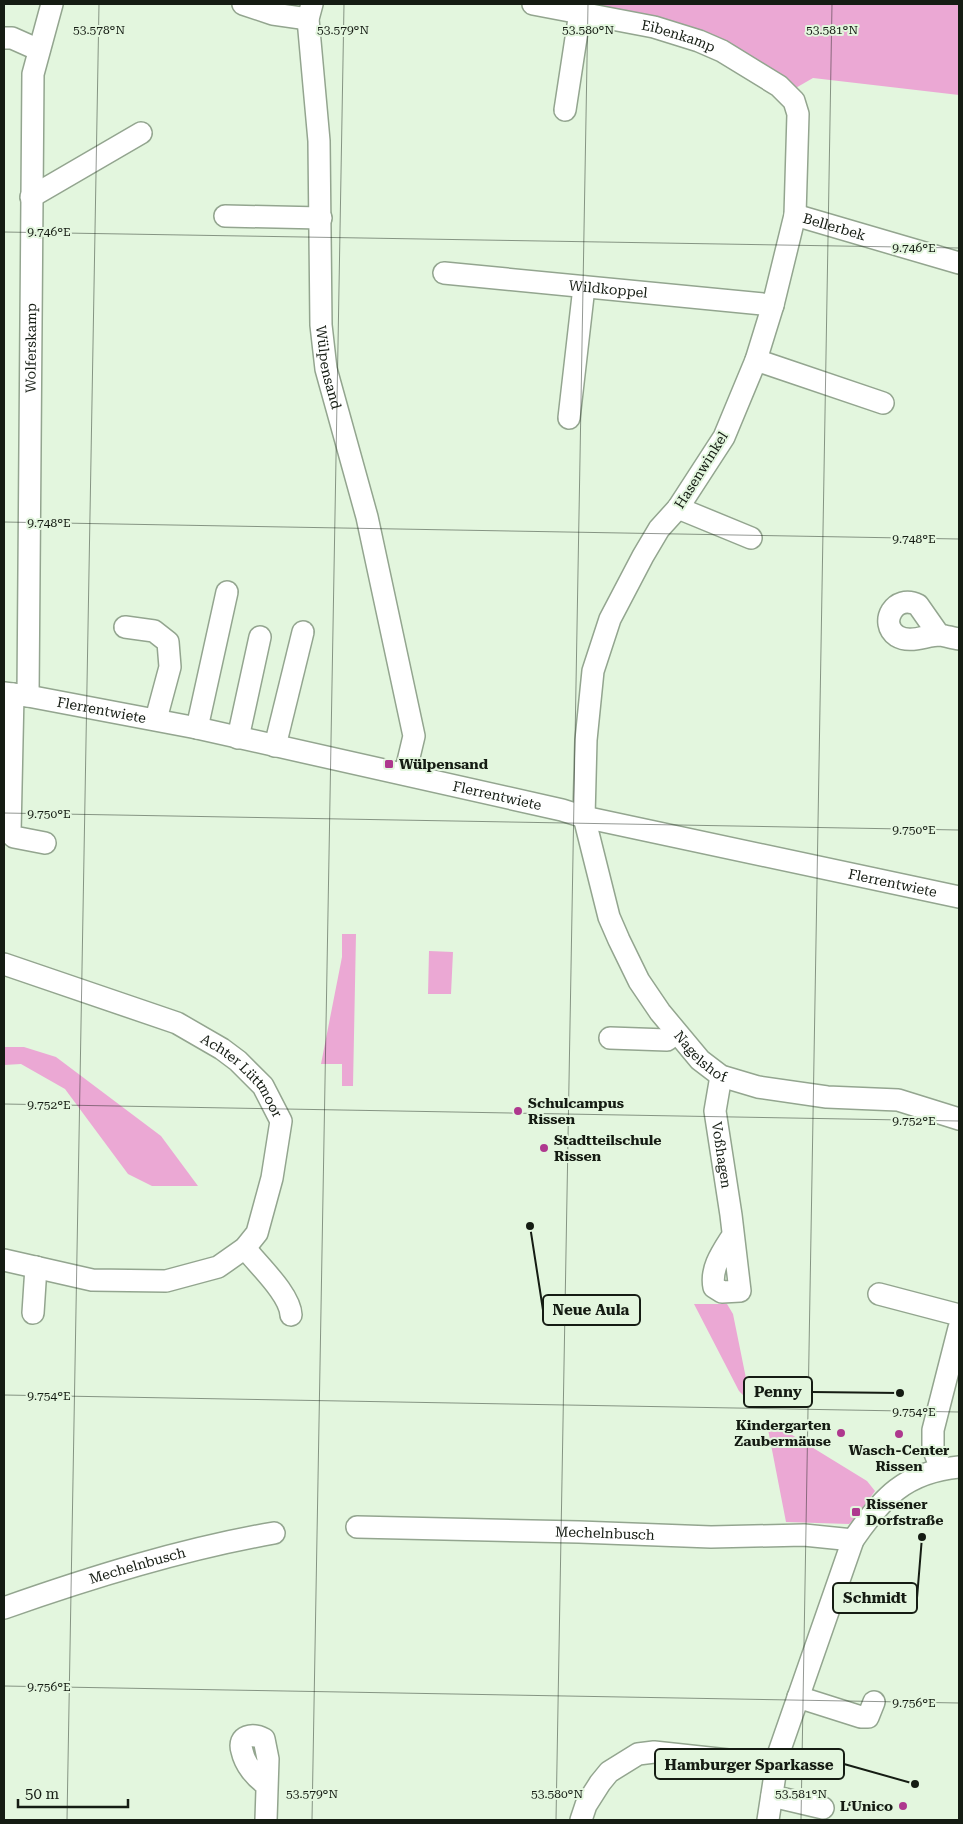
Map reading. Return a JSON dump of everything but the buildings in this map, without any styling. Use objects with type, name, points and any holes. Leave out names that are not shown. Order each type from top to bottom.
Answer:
[{"type":"street","name":"Wolferskamp","points":[[45,843],[14,837],[10,833],[31,196],[33,74],[52,4]]},
{"type":"street","name":"Wülpensand","points":[[243,4],[273,14],[310,11],[319,141],[321,324],[326,368],[367,517],[414,736],[405,774]]},
{"type":"street","name":"Eibenkamp","points":[[533,4],[580,12],[670,32],[699,41],[722,51],[779,86],[794,101],[798,114]]},
{"type":"street","points":[[565,110],[580,12]]},
{"type":"street","points":[[4,38],[12,38],[39,50]]},
{"type":"street","name":"Hasenwinkel","points":[[584,817],[586,740],[593,671],[610,619],[643,556],[660,529],[678,508],[724,437],[756,360],[773,306],[795,215],[798,114]]},
{"type":"street","points":[[31,196],[141,132]]},
{"type":"street","name":"Bellerbek","points":[[795,215],[959,264]]},
{"type":"street","points":[[225,216],[321,218]]},
{"type":"street","name":"Wildkoppel","points":[[444,273],[773,306]]},
{"type":"street","points":[[568,418],[584,287]]},
{"type":"street","points":[[756,360],[883,403]]},
{"type":"street","points":[[678,508],[751,538]]},
{"type":"street","points":[[197,728],[227,592]]},
{"type":"street","points":[[125,627],[154,631],[168,642],[170,667],[156,719]]},
{"type":"street","points":[[275,746],[303,632]]},
{"type":"street","points":[[238,738],[260,637]]},
{"type":"street","name":"Flerrentwiete","points":[[15,694],[156,719],[373,769],[405,774],[562,810],[584,817],[959,897]]},
{"type":"street","name":"Nagelshof","points":[[584,817],[609,917],[619,940],[639,981],[676,1033],[700,1060],[721,1076],[758,1087],[827,1097],[898,1100],[959,1119]]},
{"type":"street","name":"Achter Lüttmoor","points":[[4,964],[177,1023],[222,1048],[263,1086],[281,1121],[272,1178],[257,1233],[245,1248],[218,1267],[166,1281],[92,1280],[4,1260]]},
{"type":"street","points":[[610,1038],[667,1040],[676,1033]]},
{"type":"street","name":"Voßhagen","points":[[721,1076],[715,1111],[734,1235]]},
{"type":"street","points":[[245,1248],[284,1295],[291,1306],[291,1315]]},
{"type":"street","points":[[33,1313],[36,1267]]},
{"type":"street","points":[[879,1294],[959,1315]]},
{"type":"street","points":[[768,1820],[776,1765],[853,1540],[871,1514],[902,1484],[914,1478],[950,1468],[933,1448],[933,1430],[959,1328]]},
{"type":"street","name":"Mechelnbusch","points":[[357,1527],[711,1537],[804,1535],[853,1540]]},
{"type":"street","name":"Mechelnbusch","points":[[4,1608],[68,1585],[225,1542],[274,1533]]},
{"type":"street","points":[[798,1697],[861,1717],[868,1717],[874,1702]]},
{"type":"street","points":[[580,1820],[586,1805],[600,1783],[638,1754],[654,1752],[776,1765]]},
{"type":"street","points":[[266,1820],[267,1785]]},
{"type":"street","points":[[772,1796],[823,1808]]},
{"type":"shaded area","points":[[533,4],[959,4],[959,95],[813,78],[787,93],[740,61]]},
{"type":"shaded area","points":[[342,934],[356,934],[353,1086],[342,1086],[342,1064],[321,1064],[342,957]]},
{"type":"shaded area","points":[[429,951],[453,952],[451,994],[428,994]]},
{"type":"shaded area","points":[[4,1047],[24,1047],[56,1057],[161,1136],[198,1186],[152,1186],[128,1174],[65,1089],[21,1064],[4,1065]]},
{"type":"shaded area","points":[[694,1304],[727,1304],[733,1314],[751,1403],[739,1391]]},
{"type":"shaded area","points":[[766,1419],[867,1481],[875,1491],[854,1520],[849,1524],[786,1522]]},
{"type":"place","name":"Wülpensand","points":[[389,764]]},
{"type":"place","name":"Schulcampus Rissen","points":[[518,1111]]},
{"type":"place","name":"Stadtteilschule Rissen","points":[[544,1148]]},
{"type":"place","name":"Neue Aula","points":[[530,1226]]},
{"type":"place","name":"Penny","points":[[900,1393]]},
{"type":"place","name":"Kindergarten Zaubermäuse","points":[[841,1433]]},
{"type":"place","name":"Wasch-Center Rissen","points":[[899,1434]]},
{"type":"place","name":"Rissener Dorfstraße","points":[[856,1512]]},
{"type":"place","name":"Schmidt","points":[[922,1537]]},
{"type":"place","name":"Hamburger Sparkasse","points":[[915,1784]]},
{"type":"place","name":"L‘Unico","points":[[903,1806]]}]
